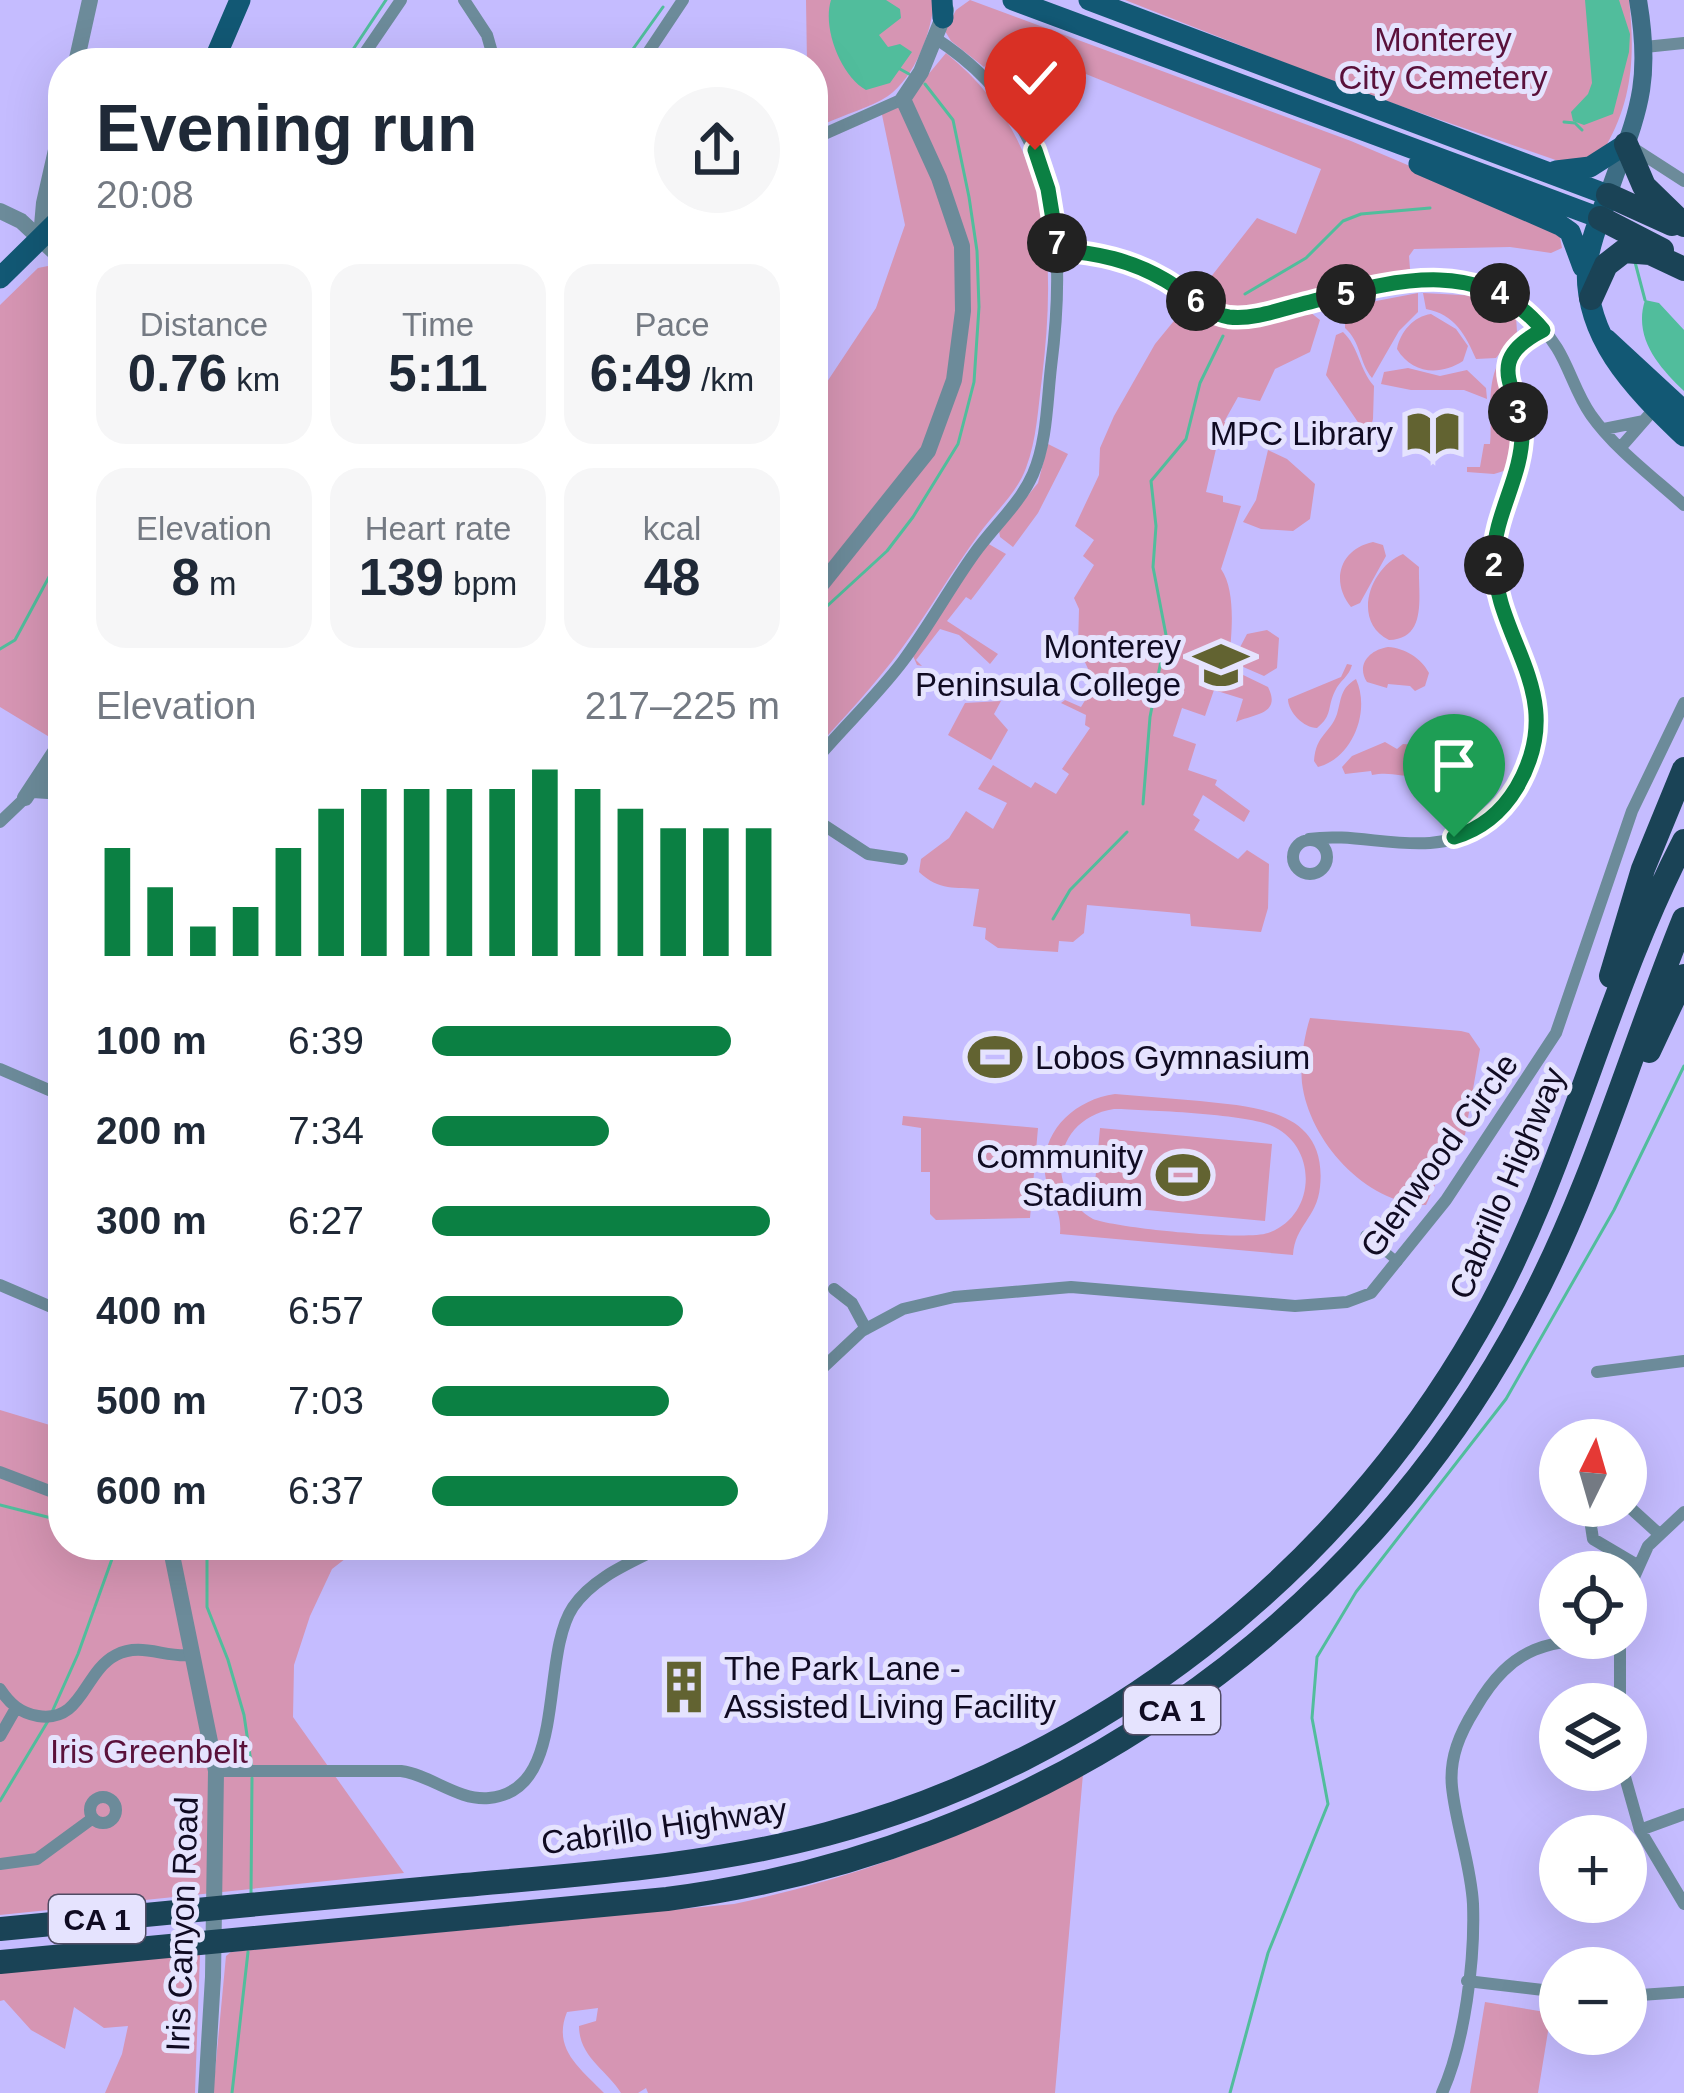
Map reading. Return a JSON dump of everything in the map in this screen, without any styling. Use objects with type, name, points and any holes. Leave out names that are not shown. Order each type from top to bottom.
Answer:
[{"type":"highway","points":[[1626,144],[1644,186],[1684,228]]},
{"type":"highway","points":[[1604,207],[1684,228]]},
{"type":"highway","points":[[1604,207],[1684,267]]},
{"type":"highway","points":[[1591,298],[1606,265],[1624,251],[1650,253],[1684,267]]},
{"type":"highway","points":[[1570,1127],[1632,902],[1684,769]]},
{"type":"highway","name":"Cabrillo Highway","points":[[0,1929],[670,1865],[760,1850],[911,1808],[1077,1730],[1154,1682],[1226,1627],[1310,1551],[1370,1485],[1439,1394],[1528,1233],[1650,914],[1684,841]]},
{"type":"highway","name":"Cabrillo Highway","points":[[0,1962],[667,1899],[783,1879],[892,1849],[954,1826],[1042,1786],[1123,1741],[1200,1690],[1290,1616],[1370,1536],[1429,1464],[1480,1390],[1528,1309],[1568,1224],[1684,919]]},
{"type":"highway","points":[[1606,1126],[1627,1096],[1684,976]]},
{"type":"main road","points":[[219,48],[240,0]]},
{"type":"main road","points":[[1012,0],[1328,119],[1604,207]]},
{"type":"main road","points":[[1089,0],[1541,170],[1604,207]]},
{"type":"main road","points":[[1591,298],[1588,265],[1643,94],[1645,47],[1638,0]]},
{"type":"main road","points":[[1328,119],[1426,168],[1560,225],[1575,243],[1608,354],[1684,436]]},
{"type":"main road","points":[[1541,170],[1583,170],[1626,144]]},
{"type":"main road","points":[[0,278],[48,230]]},
{"type":"street","points":[[79,48],[90,0]]},
{"type":"street","points":[[368,48],[401,0]]},
{"type":"street","points":[[464,0],[491,48]]},
{"type":"street","points":[[651,48],[683,0]]},
{"type":"street","points":[[828,132],[902,99],[918,80],[943,14]]},
{"type":"street","points":[[828,746],[903,661],[971,558],[1031,479],[1039,457],[1056,330],[1058,250],[1046,182],[1024,128],[943,14]]},
{"type":"street","points":[[1645,47],[1684,43]]},
{"type":"street","points":[[828,576],[928,451],[954,380],[963,311],[962,246],[940,178],[902,99]]},
{"type":"street","points":[[1626,144],[1681,176]]},
{"type":"street","points":[[41,237],[48,185]]},
{"type":"street","points":[[0,212],[21,221],[48,244]]},
{"type":"street","points":[[1058,250],[1126,261],[1226,316],[1247,317],[1410,281],[1449,280],[1498,292],[1523,308],[1558,349],[1585,405],[1604,429],[1684,505]]},
{"type":"street","points":[[1352,838],[1313,874],[1298,869],[1292,854],[1309,839],[1352,838],[1433,843],[1472,831],[1496,814],[1527,765],[1535,730],[1535,698],[1494,558],[1522,437],[1508,385],[1509,368],[1520,346],[1543,330]]},
{"type":"street","points":[[1604,429],[1663,409]]},
{"type":"street","points":[[1621,446],[1663,409]]},
{"type":"street","name":"Glenwood Circle","points":[[828,1363],[866,1329],[903,1310],[1043,1287],[1263,1306],[1328,1305],[1363,1298],[1446,1200],[1556,1033],[1634,806],[1684,703]]},
{"type":"street","points":[[29,794],[48,764]]},
{"type":"street","points":[[0,822],[48,779]]},
{"type":"street","points":[[29,794],[48,793]]},
{"type":"street","points":[[828,828],[868,854],[902,859]]},
{"type":"street","points":[[1309,839],[1324,846],[1326,863]]},
{"type":"street","points":[[0,1069],[48,1090]]},
{"type":"street","points":[[1365,1235],[1398,1262]]},
{"type":"street","points":[[0,1285],[48,1306]]},
{"type":"street","points":[[834,1289],[852,1303],[866,1329]]},
{"type":"street","points":[[1597,1372],[1684,1361]]},
{"type":"street","points":[[0,1472],[48,1490]]},
{"type":"street","points":[[1646,1551],[1658,1533],[1684,1512]]},
{"type":"street","points":[[1647,1523],[1658,1533]]},
{"type":"street","points":[[1591,1527],[1593,1539],[1613,1551]]},
{"type":"street","name":"Iris Canyon Road","points":[[173,1560],[216,1772],[206,2093]]},
{"type":"street","points":[[216,1772],[401,1771],[425,1776],[473,1798],[511,1793],[525,1782],[539,1757],[561,1633],[570,1611],[597,1582],[637,1560]]},
{"type":"street","points":[[1442,2093],[1455,2058],[1467,1981],[1472,1894],[1451,1777],[1463,1729],[1491,1681],[1539,1648]]},
{"type":"street","points":[[0,1689],[16,1708],[43,1717],[67,1711],[103,1664],[124,1652],[148,1649],[191,1654]]},
{"type":"street","points":[[0,1736],[16,1708]]},
{"type":"street","points":[[1647,1827],[1684,1814]]},
{"type":"street","points":[[0,1864],[37,1859],[93,1818]]},
{"type":"street","points":[[1647,1842],[1684,1904]]},
{"type":"street","points":[[1467,1981],[1539,1990]]},
{"type":"street","points":[[1647,1995],[1684,1992]]},
{"type":"green space","points":[[806,0],[934,0],[920,53],[898,88],[874,104],[828,122],[828,48],[807,48]]},
{"type":"green space","points":[[970,0],[1351,141],[1528,216],[1560,237],[1562,248],[1551,253],[1510,247],[1414,249],[1410,269],[1249,310],[1222,309],[1203,299],[1203,287],[1257,218],[1296,234],[1321,169],[1009,43],[984,67],[945,31],[956,10]]},
{"type":"green space","name":"Monterey City Cemetery","points":[[1125,0],[1629,0],[1630,75],[1622,111],[1606,146],[1599,154],[1570,165],[1349,88]]},
{"type":"green space","points":[[946,53],[981,86],[1007,122],[1039,200],[1048,286],[1035,434],[1026,468],[1011,494],[892,662],[828,735],[828,380],[876,308],[905,225],[881,110],[927,76]]},
{"type":"green space","points":[[48,266],[48,736],[0,707],[0,305],[38,268]]},
{"type":"green space","points":[[1418,293],[1418,312],[1399,331],[1372,378],[1345,328],[1345,319],[1371,302]]},
{"type":"green space","points":[[1423,293],[1480,296],[1500,304],[1516,316],[1517,332],[1496,358],[1476,359],[1452,321],[1426,309]]},
{"type":"green space","points":[[1182,311],[1240,328],[1310,312],[1320,320],[1310,352],[1275,369],[1260,401],[1238,397],[1224,422],[1268,433],[1266,439],[1231,424],[1228,434],[1220,432],[1206,492],[1241,506],[1221,569],[1231,600],[1229,659],[1237,672],[1268,687],[1271,703],[1264,712],[1236,722],[1243,699],[1214,690],[1205,716],[1182,708],[1173,736],[1196,744],[1188,770],[1217,780],[1215,785],[1250,811],[1244,822],[1203,795],[1193,815],[1200,820],[1194,830],[1238,859],[1247,850],[1269,864],[1268,908],[1261,932],[1191,926],[1190,914],[1087,905],[1084,933],[1073,942],[1059,941],[1058,952],[998,948],[985,939],[986,928],[973,926],[979,889],[934,882],[919,872],[921,859],[949,838],[966,811],[993,829],[1007,803],[978,789],[993,765],[1031,788],[1035,782],[1056,794],[1069,774],[1062,769],[1090,728],[1085,725],[1086,715],[1061,703],[1065,700],[1081,707],[1095,684],[1078,647],[1079,609],[1074,598],[1094,565],[1083,556],[1094,540],[1075,526],[1099,475],[1100,448],[1114,416],[1155,344]]},
{"type":"green space","points":[[1431,314],[1456,329],[1468,346],[1463,361],[1427,370],[1410,364],[1397,349],[1409,326]]},
{"type":"green space","points":[[1343,332],[1374,386],[1368,437],[1326,375],[1336,335]]},
{"type":"green space","points":[[1507,351],[1503,378],[1516,432],[1511,458],[1507,470],[1467,472],[1467,467],[1480,467],[1484,444],[1490,444],[1492,384]]},
{"type":"green space","points":[[1408,368],[1440,376],[1467,370],[1486,388],[1487,399],[1464,390],[1411,390],[1381,384],[1384,372]]},
{"type":"green space","points":[[1048,444],[1068,454],[1038,513],[1013,547],[999,531],[1038,483]]},
{"type":"green space","points":[[1268,450],[1287,459],[1315,484],[1310,519],[1293,531],[1261,529],[1243,522],[1256,500]]},
{"type":"green space","points":[[1373,542],[1383,545],[1386,556],[1360,603],[1351,607],[1341,587],[1342,567],[1353,551]]},
{"type":"green space","points":[[987,543],[1006,554],[971,600],[966,597],[947,621],[998,654],[990,664],[959,635],[940,629],[916,660],[922,666],[917,665],[913,656]]},
{"type":"green space","points":[[1403,554],[1419,567],[1418,614],[1410,632],[1389,640],[1371,620],[1369,595],[1382,570]]},
{"type":"green space","points":[[1267,630],[1279,638],[1277,668],[1264,676],[1241,666],[1237,653],[1247,634]]},
{"type":"green space","points":[[1388,647],[1422,663],[1429,673],[1425,686],[1415,691],[1410,686],[1388,684],[1387,688],[1367,682],[1366,659]]},
{"type":"green space","points":[[1347,664],[1351,669],[1335,691],[1325,719],[1317,728],[1302,722],[1288,699],[1341,677]]},
{"type":"green space","points":[[1356,679],[1361,705],[1355,732],[1340,754],[1318,767],[1314,761],[1317,745],[1334,721],[1344,690]]},
{"type":"green space","points":[[1001,701],[994,714],[1008,730],[991,760],[948,735],[965,703]]},
{"type":"green space","points":[[1385,742],[1397,749],[1403,744],[1433,746],[1432,774],[1345,774],[1342,767],[1352,756]]},
{"type":"green space","points":[[1310,1018],[1461,1031],[1469,1033],[1480,1049],[1465,1135],[1455,1141],[1426,1205],[1382,1194],[1328,1146],[1307,1105],[1302,1083]]},
{"type":"green space","points":[[1115,1094],[1244,1106],[1284,1117],[1300,1128],[1319,1161],[1320,1187],[1293,1255],[1060,1234],[1046,1180],[1047,1148],[1061,1122],[1099,1098]],"holes":[[[1114,1109],[1194,1113],[1270,1125],[1286,1135],[1304,1163],[1306,1180],[1296,1212],[1268,1233],[1255,1235],[1181,1232],[1093,1219],[1066,1190],[1062,1156],[1078,1126]]]},
{"type":"green space","points":[[903,1116],[1038,1128],[1030,1218],[936,1220],[930,1214],[930,1172],[921,1172],[921,1128],[902,1125]]},
{"type":"green space","name":"Community Stadium","points":[[1100,1128],[1272,1144],[1265,1221],[1093,1205]]},
{"type":"green space","name":"Iris Greenbelt","points":[[0,1410],[48,1424],[48,1560],[344,1560],[332,1569],[294,1665],[293,1717],[404,1873],[0,1915]]},
{"type":"green space","points":[[1083,1774],[1055,2093],[648,2093],[646,2088],[621,2093],[580,2037],[579,2026],[596,2021],[598,2008],[567,2012],[563,2037],[571,2057],[604,2093],[213,2093],[226,1956],[231,1952],[734,1904],[913,1852]]},
{"type":"green space","points":[[200,1954],[195,2093],[105,2093],[128,2026],[104,2028],[74,2007],[65,2049],[31,2030],[0,2001],[0,1973]]},
{"type":"green space","points":[[1485,2002],[1539,2011],[1539,2055],[1544,2055],[1538,2093],[1470,2093]]},
{"type":"shaded area","points":[[831,0],[886,0],[900,9],[901,18],[879,35],[888,47],[900,44],[912,52],[890,83],[866,90],[849,74],[832,37]]},
{"type":"shaded area","points":[[1585,0],[1619,0],[1630,34],[1613,114],[1584,125],[1573,121],[1571,112],[1592,83]]},
{"type":"shaded area","points":[[1645,300],[1659,303],[1684,330],[1684,391],[1645,339]]},
{"type":"waterway","points":[[354,48],[386,0]]},
{"type":"waterway","points":[[634,48],[663,7]]},
{"type":"waterway","points":[[900,69],[909,74]]},
{"type":"waterway","points":[[828,605],[887,551],[913,517],[958,444],[974,382],[979,307],[969,197],[953,120],[925,84]]},
{"type":"waterway","points":[[1564,122],[1582,130]]},
{"type":"waterway","points":[[1245,294],[1306,258],[1343,221],[1361,214],[1430,208]]},
{"type":"waterway","points":[[1635,262],[1645,300]]},
{"type":"waterway","points":[[1143,804],[1150,717],[1166,635],[1153,567],[1156,526],[1151,481],[1186,439],[1200,383],[1223,336]]},
{"type":"waterway","points":[[0,649],[15,640],[48,579]]},
{"type":"waterway","points":[[1053,919],[1070,890],[1127,832]]},
{"type":"waterway","points":[[1230,2093],[1268,1953],[1328,1804],[1312,1718],[1317,1657],[1356,1592],[1506,1399],[1614,1210],[1684,1066]]},
{"type":"waterway","points":[[0,1505],[48,1517]]},
{"type":"waterway","points":[[52,1712],[112,1560]]},
{"type":"waterway","points":[[207,1560],[207,1607],[244,1715],[252,1769]]},
{"type":"waterway","points":[[0,1801],[48,1721]]},
{"type":"waterway","points":[[251,1894],[252,1778]]},
{"type":"waterway","points":[[232,2093],[248,1952]]},
{"type":"place","name":"MPC Library","points":[[1433,433]]},
{"type":"place","name":"Monterey Peninsula College","points":[[1221,665]]},
{"type":"place","name":"Lobos Gymnasium","points":[[995,1057]]},
{"type":"place","name":"Community Stadium","points":[[1183,1175]]},
{"type":"place","name":"The Park Lane - Assisted Living Facility","points":[[684,1687]]},
{"type":"route","points":[[1035,150],[1048,189],[1058,250],[1109,256],[1146,269],[1217,314],[1247,317],[1394,284],[1459,280],[1498,292],[1523,308],[1543,330],[1520,346],[1509,368],[1508,385],[1522,437],[1494,558],[1500,593],[1532,682],[1535,730],[1527,765],[1509,799],[1485,823],[1454,837]]}]
